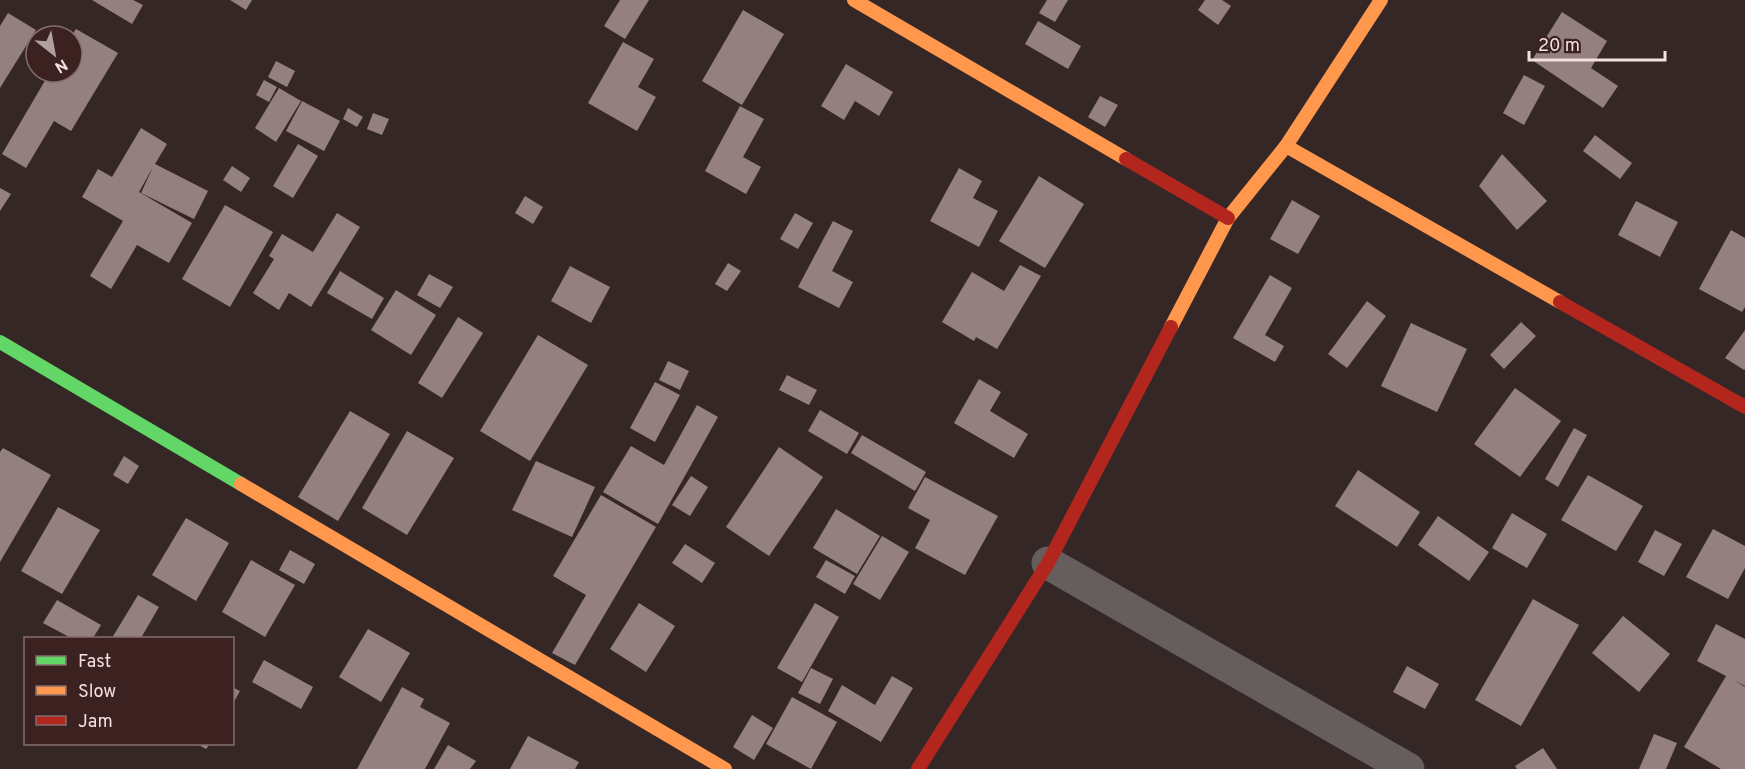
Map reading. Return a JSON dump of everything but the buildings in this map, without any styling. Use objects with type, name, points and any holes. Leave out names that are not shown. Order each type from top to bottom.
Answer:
[{"type":"street","points":[[854,0],[1228,218]]},
{"type":"street","points":[[918,769],[1048,563],[1228,218],[1286,146],[1381,0]]},
{"type":"street","points":[[1286,146],[1745,406]]},
{"type":"street","points":[[0,342],[726,769]]},
{"type":"street","points":[[1048,563],[1408,769]]},
{"type":"traffic: fast","points":[[0,342],[241,484]]},
{"type":"traffic: slow","points":[[854,0],[1126,159]]},
{"type":"traffic: slow","points":[[1171,327],[1228,218],[1286,146],[1381,0]]},
{"type":"traffic: slow","points":[[1286,146],[1560,302]]},
{"type":"traffic: slow","points":[[241,484],[725,769]]},
{"type":"traffic: jam","points":[[1126,159],[1228,218]]},
{"type":"traffic: jam","points":[[1560,302],[1745,407]]},
{"type":"traffic: jam","points":[[918,769],[1048,563],[1171,327]]}]
